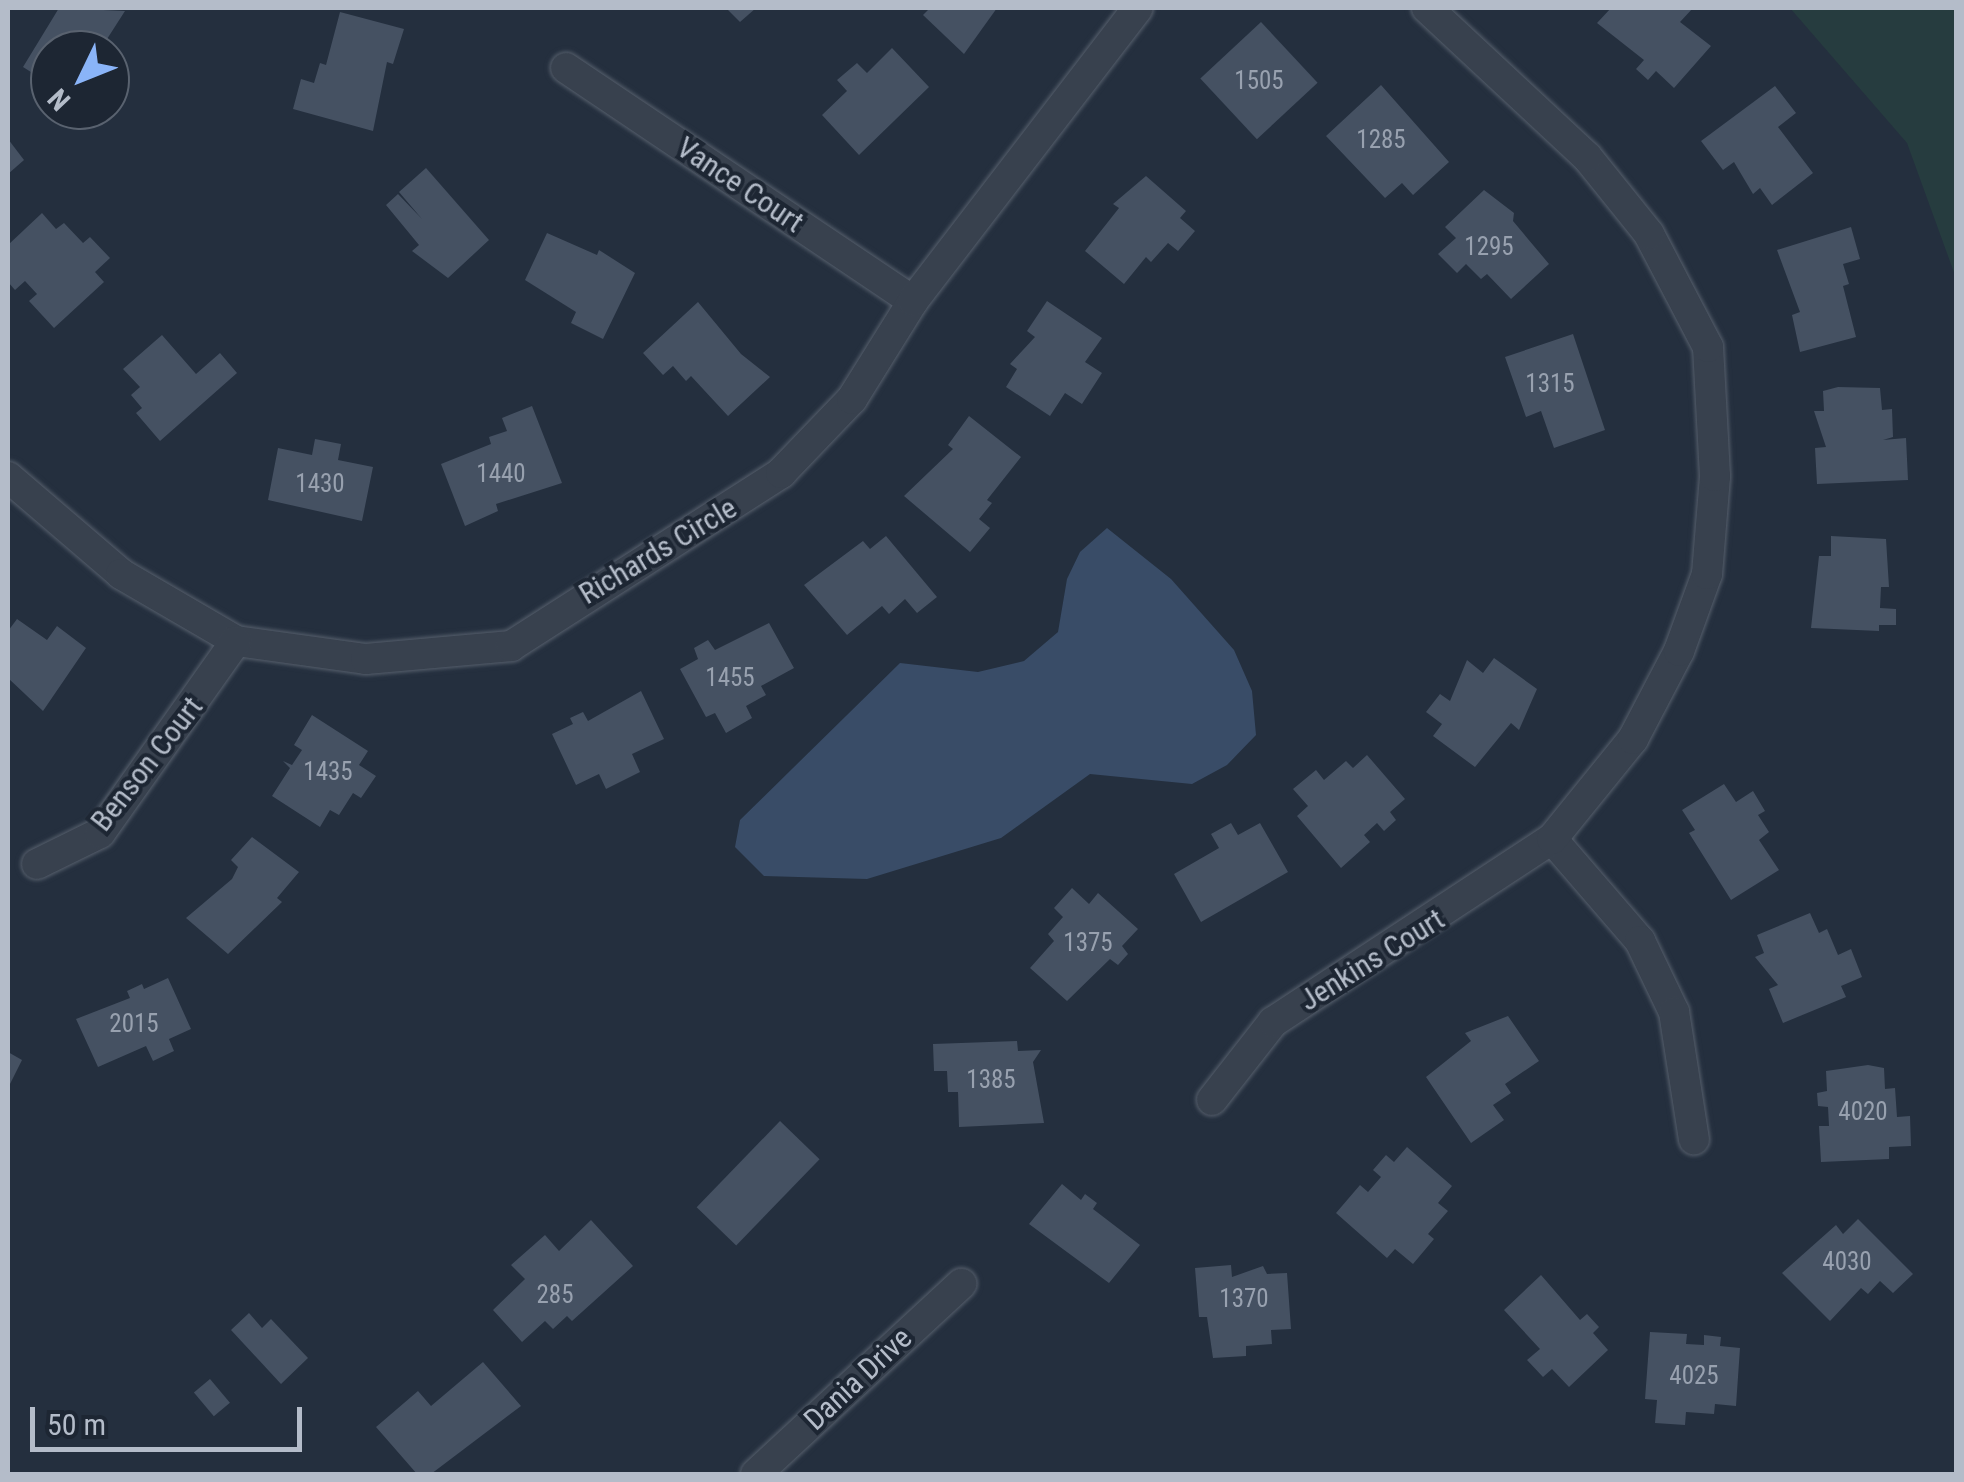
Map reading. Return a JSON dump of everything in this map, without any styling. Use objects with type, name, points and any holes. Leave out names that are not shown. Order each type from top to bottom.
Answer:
[{"type":"street","name":"Richards Circle","points":[[8,478],[120,574],[236,641],[366,658],[511,646],[781,473],[852,399],[913,301],[1138,8]]},
{"type":"street","name":"Jenkins Court","points":[[1212,1100],[1273,1022],[1552,839],[1633,739],[1680,650],[1706,574],[1716,476],[1708,347],[1649,234],[1588,157],[1427,8]]},
{"type":"street","name":"Vance Court","points":[[566,68],[913,301]]},
{"type":"street","name":"Benson Court","points":[[37,864],[100,832],[236,641]]},
{"type":"street","points":[[1552,839],[1640,941],[1674,1012],[1694,1139]]},
{"type":"street","name":"Dania Drive","points":[[756,1474],[961,1284]]},
{"type":"green space","points":[[1790,8],[1956,8],[1956,278],[1907,143]]},
{"type":"water","points":[[1107,528],[1171,579],[1234,650],[1252,691],[1256,735],[1227,765],[1192,784],[1090,774],[1001,838],[867,879],[764,876],[735,847],[740,820],[900,663],[978,672],[1024,661],[1058,632],[1067,579],[1080,552]]},
{"type":"building","points":[[59,8],[125,11],[113,30],[46,30]]},
{"type":"building","points":[[726,8],[756,8],[740,22]]},
{"type":"building","points":[[930,8],[997,8],[964,54],[923,15]]},
{"type":"building","points":[[1611,8],[1693,8],[1680,22],[1711,46],[1674,88],[1656,71],[1648,80],[1636,69],[1644,60],[1597,23]]},
{"type":"building","points":[[340,12],[404,29],[393,64],[387,62],[373,131],[293,109],[301,79],[314,83],[320,63],[326,65]]},
{"type":"building","points":[[1261,22],[1318,83],[1257,139],[1200,79]]},
{"type":"building","points":[[892,48],[929,87],[859,155],[822,115],[847,91],[837,80],[857,63],[867,73]]},
{"type":"building","points":[[1381,85],[1449,162],[1413,195],[1402,183],[1385,198],[1326,136]]},
{"type":"building","points":[[1775,86],[1796,113],[1778,127],[1813,173],[1772,205],[1760,188],[1753,194],[1734,162],[1723,170],[1701,141]]},
{"type":"building","points":[[8,139],[24,160],[8,174]]},
{"type":"building","points":[[426,168],[489,240],[448,278],[412,251],[419,245],[386,205],[398,194],[422,219],[399,192]]},
{"type":"building","points":[[1146,176],[1186,211],[1180,218],[1195,231],[1178,251],[1168,243],[1151,262],[1146,257],[1124,284],[1085,251],[1119,208],[1113,204]]},
{"type":"building","points":[[1484,190],[1514,213],[1513,221],[1549,264],[1511,299],[1487,274],[1481,279],[1466,264],[1457,273],[1438,254],[1456,238],[1445,227]]},
{"type":"building","points":[[42,213],[56,229],[64,223],[83,243],[90,237],[110,258],[95,272],[104,282],[54,328],[29,301],[37,294],[25,281],[15,290],[8,282],[8,245]]},
{"type":"building","points":[[1851,227],[1860,259],[1843,264],[1849,284],[1843,286],[1856,337],[1800,352],[1792,315],[1800,312],[1777,250]]},
{"type":"building","points":[[547,233],[597,255],[599,250],[635,273],[603,339],[571,323],[576,312],[525,280]]},
{"type":"building","points":[[1047,301],[1102,338],[1085,362],[1102,373],[1082,404],[1065,393],[1050,416],[1006,387],[1017,369],[1010,364],[1035,337],[1027,331]]},
{"type":"building","points":[[698,302],[741,354],[770,377],[728,416],[691,376],[686,381],[673,366],[663,375],[643,353]]},
{"type":"building","points":[[1573,334],[1605,430],[1554,448],[1541,411],[1526,417],[1505,357]]},
{"type":"building","points":[[162,335],[196,374],[220,353],[237,373],[160,441],[136,413],[142,408],[131,395],[140,387],[123,369]]},
{"type":"building","points":[[1838,387],[1880,388],[1882,410],[1892,409],[1893,437],[1883,440],[1906,438],[1908,480],[1817,484],[1815,448],[1826,447],[1814,411],[1824,411],[1823,391]]},
{"type":"building","points":[[532,406],[562,483],[496,504],[498,511],[465,526],[441,464],[491,444],[489,437],[507,431],[502,418]]},
{"type":"building","points":[[969,416],[1021,457],[987,500],[992,503],[979,519],[990,528],[970,552],[904,496],[953,449],[948,445]]},
{"type":"building","points":[[315,439],[341,444],[338,460],[373,467],[362,521],[268,500],[278,448],[312,455]]},
{"type":"building","points":[[886,536],[937,597],[917,613],[905,599],[889,614],[882,606],[847,635],[804,585],[863,541],[870,549]]},
{"type":"building","points":[[1831,536],[1886,539],[1889,587],[1881,587],[1880,608],[1896,609],[1896,625],[1879,625],[1879,631],[1811,628],[1819,556],[1831,556]]},
{"type":"building","points":[[17,619],[47,640],[57,626],[86,648],[43,711],[8,678],[8,631]]},
{"type":"building","points":[[769,623],[794,668],[761,686],[766,695],[746,706],[752,718],[726,733],[715,713],[706,717],[680,669],[698,659],[694,648],[708,640],[715,650]]},
{"type":"building","points":[[1494,658],[1537,689],[1519,730],[1511,723],[1475,767],[1433,736],[1442,724],[1426,712],[1440,694],[1450,701],[1467,660],[1483,673]]},
{"type":"building","points":[[641,691],[664,739],[632,754],[640,772],[606,789],[599,774],[576,785],[552,734],[573,724],[570,718],[583,712],[588,721]]},
{"type":"building","points":[[312,715],[368,751],[359,765],[376,776],[361,798],[353,793],[339,815],[330,810],[320,827],[272,796],[290,768],[283,761],[292,765],[302,750],[294,745]]},
{"type":"building","points":[[1367,755],[1405,799],[1390,812],[1396,820],[1384,831],[1377,823],[1364,835],[1370,842],[1341,868],[1297,816],[1308,806],[1293,789],[1316,770],[1324,780],[1346,761],[1353,768]]},
{"type":"building","points":[[1724,784],[1736,802],[1753,791],[1765,811],[1758,815],[1769,832],[1759,840],[1779,870],[1731,900],[1689,833],[1695,830],[1682,810]]},
{"type":"building","points":[[1231,823],[1238,835],[1260,823],[1288,872],[1201,922],[1174,874],[1219,848],[1211,834]]},
{"type":"building","points":[[252,837],[299,872],[277,898],[282,902],[228,954],[186,918],[232,879],[238,867],[231,860]]},
{"type":"building","points":[[1072,888],[1089,904],[1098,893],[1138,929],[1122,946],[1128,954],[1118,965],[1110,959],[1067,1001],[1030,968],[1054,941],[1048,934],[1063,917],[1054,908]]},
{"type":"building","points":[[1810,913],[1819,933],[1827,929],[1838,955],[1851,949],[1862,977],[1841,986],[1846,997],[1783,1023],[1769,989],[1778,985],[1755,957],[1764,953],[1757,935]]},
{"type":"building","points":[[168,978],[191,1029],[169,1039],[174,1051],[153,1061],[146,1046],[98,1067],[76,1019],[130,998],[127,991],[142,984],[144,989]]},
{"type":"building","points":[[1508,1016],[1539,1061],[1505,1084],[1511,1093],[1493,1105],[1504,1120],[1471,1143],[1426,1077],[1471,1041],[1465,1033]]},
{"type":"building","points":[[1017,1041],[1018,1051],[1041,1050],[1033,1062],[1044,1123],[959,1127],[958,1092],[948,1092],[947,1071],[934,1071],[933,1044]]},
{"type":"building","points":[[8,1052],[22,1060],[8,1088]]},
{"type":"building","points":[[1868,1065],[1884,1068],[1885,1089],[1895,1088],[1897,1117],[1910,1116],[1911,1146],[1889,1147],[1889,1159],[1821,1162],[1819,1126],[1829,1126],[1828,1107],[1818,1106],[1817,1093],[1827,1091],[1826,1071]]},
{"type":"building","points":[[780,1121],[820,1159],[736,1246],[697,1207]]},
{"type":"building","points":[[1407,1147],[1452,1186],[1438,1203],[1448,1211],[1428,1234],[1434,1239],[1413,1264],[1395,1249],[1387,1258],[1336,1213],[1360,1185],[1368,1192],[1381,1177],[1373,1170],[1386,1155],[1394,1162]]},
{"type":"building","points":[[1062,1184],[1081,1200],[1085,1194],[1097,1203],[1093,1209],[1140,1245],[1109,1283],[1029,1224]]},
{"type":"building","points":[[1858,1219],[1913,1274],[1893,1293],[1880,1281],[1868,1294],[1861,1288],[1830,1321],[1782,1273],[1836,1225],[1843,1234]]},
{"type":"building","points":[[591,1220],[633,1266],[572,1321],[567,1316],[553,1329],[545,1321],[522,1342],[493,1310],[525,1279],[511,1265],[545,1235],[559,1251]]},
{"type":"building","points":[[1231,1265],[1232,1277],[1263,1266],[1267,1274],[1287,1273],[1291,1329],[1271,1330],[1272,1344],[1246,1346],[1246,1356],[1213,1358],[1207,1317],[1199,1317],[1195,1268]]},
{"type":"building","points":[[1541,1275],[1580,1320],[1587,1314],[1599,1327],[1593,1333],[1608,1350],[1569,1387],[1552,1369],[1543,1377],[1527,1360],[1540,1349],[1504,1310]]},
{"type":"building","points":[[249,1313],[262,1328],[271,1319],[308,1358],[281,1384],[231,1330]]},
{"type":"building","points":[[1650,1332],[1687,1334],[1686,1344],[1704,1345],[1704,1335],[1721,1337],[1720,1346],[1740,1348],[1736,1406],[1715,1404],[1714,1414],[1686,1412],[1685,1425],[1655,1423],[1657,1400],[1645,1399]]},
{"type":"building","points":[[483,1362],[521,1406],[431,1474],[417,1474],[376,1427],[418,1391],[431,1406]]},
{"type":"building","points":[[210,1379],[230,1403],[214,1416],[194,1392]]}]
